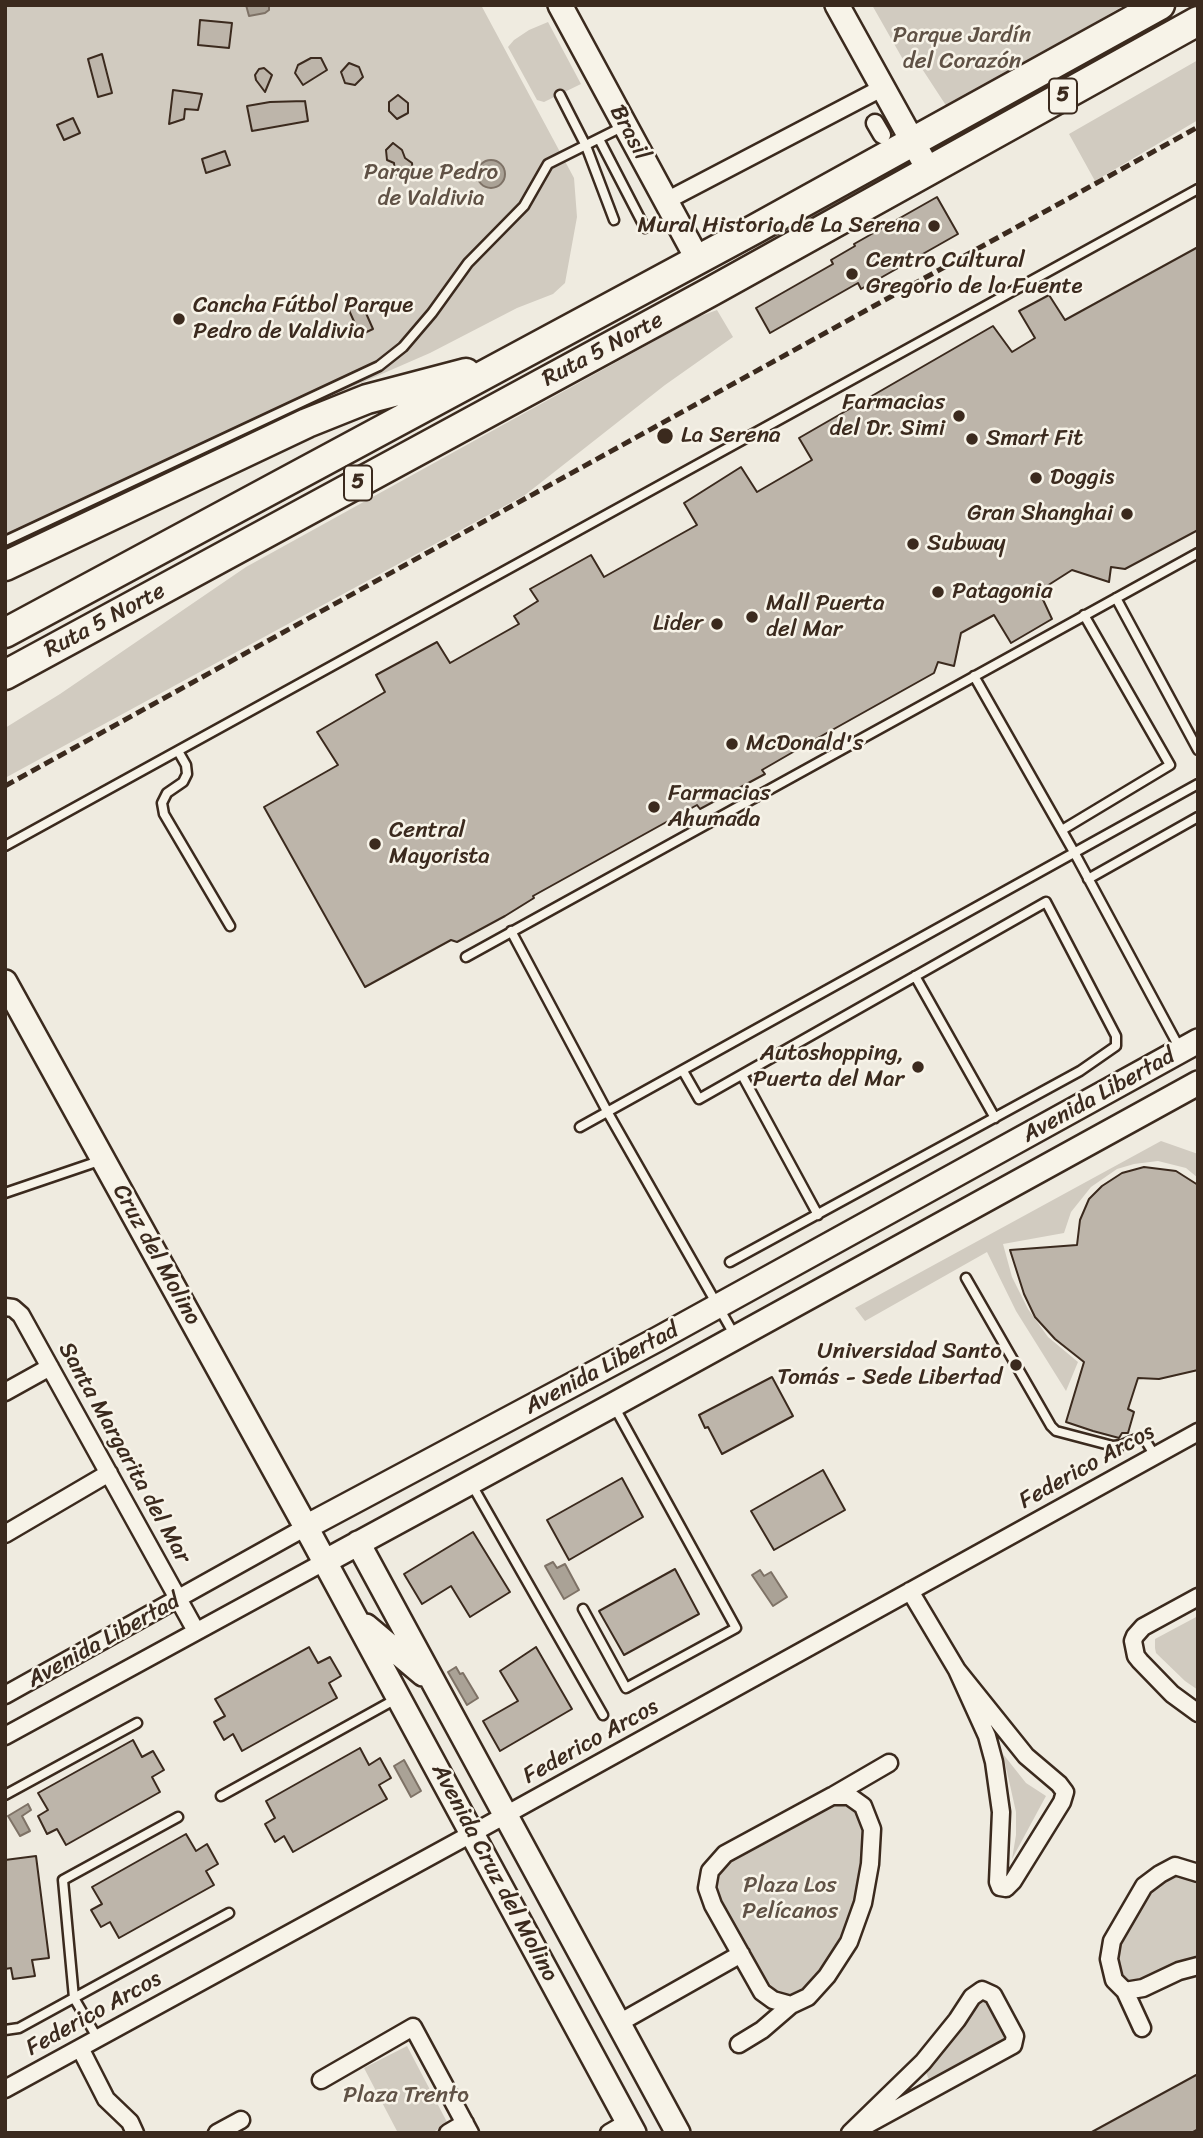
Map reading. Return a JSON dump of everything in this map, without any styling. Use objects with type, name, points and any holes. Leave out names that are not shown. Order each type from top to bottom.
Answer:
[{"type":"highway","name":"Ruta 5 Norte","points":[[5,633],[914,143],[1160,5]]},
{"type":"highway","name":"Ruta 5 Norte","points":[[5,675],[712,291],[1198,21]]},
{"type":"highway","points":[[5,566],[319,418],[367,399],[503,364]]},
{"type":"street","name":"Brasil","points":[[560,5],[698,260]]},
{"type":"street","points":[[837,5],[929,171]]},
{"type":"street","points":[[666,201],[882,88]]},
{"type":"street","name":"Cruz del Molino","points":[[8,994],[306,1527]]},
{"type":"street","points":[[1190,1046],[1198,1082]]},
{"type":"street","name":"Avenida Libertad","points":[[5,1695],[306,1527],[718,1306],[1190,1046]]},
{"type":"street","name":"Avenida Libertad","points":[[5,1736],[1198,1082]]},
{"type":"street","name":"Santa Margarita del Mar","points":[[5,1307],[13,1308],[21,1315],[196,1631]]},
{"type":"street","points":[[5,1392],[50,1367]]},
{"type":"street","name":"Federico Arcos","points":[[5,2089],[1198,1432]]},
{"type":"street","points":[[5,1534],[109,1473]]},
{"type":"street","name":"Avenida Cruz del Molino","points":[[306,1527],[473,1833],[624,2129]]},
{"type":"street","name":"Avenida Cruz del Molino","points":[[358,1544],[678,2133]]},
{"type":"street","points":[[910,1591],[957,1670],[988,1735],[1001,1812],[998,1882],[1000,1887],[1006,1888],[1062,1802],[1065,1792],[1026,1756],[957,1670]]},
{"type":"street","points":[[1198,1597],[1143,1627],[1133,1641],[1133,1649],[1140,1661],[1172,1695],[1198,1713]]},
{"type":"street","name":"Avenida Cruz del Molino","points":[[354,1614],[415,1665],[438,1690]]},
{"type":"street","points":[[790,2005],[773,2000],[762,1992],[713,1905],[707,1888],[710,1871],[725,1854],[889,1763]]},
{"type":"street","points":[[739,2044],[762,2030],[790,2005],[808,1997],[827,1976],[849,1942],[863,1903],[870,1864],[872,1829],[863,1806],[849,1796],[831,1796]]},
{"type":"street","points":[[1142,2028],[1125,1991],[1114,1980],[1109,1959],[1112,1941],[1144,1886],[1175,1866],[1198,1872]]},
{"type":"street","points":[[619,2024],[741,1954]]},
{"type":"street","points":[[1125,1991],[1143,1988],[1179,1971],[1198,1966]]},
{"type":"street","points":[[982,1990],[993,1996],[1015,2036],[1013,2045],[851,2133],[923,2062],[972,1997],[982,1990]]},
{"type":"street","points":[[321,2080],[413,2027],[468,2128],[447,2133]]},
{"type":"street","points":[[80,2048],[106,2099],[130,2122],[135,2133]]},
{"type":"street","points":[[218,2133],[241,2119]]},
{"type":"lane","points":[[560,95],[586,146],[614,220]]},
{"type":"lane","points":[[5,541],[379,366],[403,347],[432,313],[468,263],[524,206],[548,164],[625,126]]},
{"type":"lane","points":[[599,139],[645,228]]},
{"type":"lane","points":[[906,194],[929,171]]},
{"type":"lane","points":[[6,847],[1198,189]]},
{"type":"lane","points":[[712,291],[767,271]]},
{"type":"lane","points":[[466,957],[1198,553]]},
{"type":"lane","points":[[1116,598],[1198,750]]},
{"type":"lane","points":[[1062,831],[1170,765],[1084,615]]},
{"type":"lane","points":[[974,676],[1088,879],[1190,1046]]},
{"type":"lane","points":[[178,751],[186,765],[187,774],[183,782],[167,793],[162,803],[164,814],[230,926]]},
{"type":"lane","points":[[580,1127],[1198,784]]},
{"type":"lane","points":[[1088,879],[1198,817]]},
{"type":"lane","points":[[683,1071],[699,1099],[1046,902],[1117,1041],[1111,1051],[1080,1071],[730,1262]]},
{"type":"lane","points":[[511,931],[608,1113],[736,1337]]},
{"type":"lane","points":[[915,976],[995,1118]]},
{"type":"lane","points":[[742,1075],[818,1215]]},
{"type":"lane","points":[[5,1193],[103,1160]]},
{"type":"lane","points":[[966,1278],[1056,1431],[1113,1446],[1141,1437],[1155,1456]]},
{"type":"lane","points":[[583,1609],[626,1688],[736,1628],[613,1405]]},
{"type":"lane","points":[[471,1482],[603,1715]]},
{"type":"lane","points":[[221,1796],[399,1698]]},
{"type":"lane","points":[[5,1795],[137,1723]]},
{"type":"lane","points":[[98,2039],[74,1998],[62,1880],[178,1817]]},
{"type":"lane","points":[[5,2030],[19,2028],[229,1913]]},
{"type":"green space","name":"Parque Pedro de Valdivia","points":[[5,5],[481,5],[574,178],[577,217],[565,283],[553,294],[517,308],[430,353],[345,390],[5,553]]},
{"type":"green space","name":"Parque Jardín del Corazón","points":[[872,5],[1125,5],[947,107],[915,58],[905,63]]},
{"type":"green space","points":[[548,22],[581,84],[544,102],[537,100],[508,47],[529,30]]},
{"type":"green space","points":[[1198,60],[1198,120],[1095,181],[1069,134]]},
{"type":"green space","points":[[717,310],[733,337],[665,385],[525,495],[5,778],[5,728],[60,694],[246,567],[698,317]]},
{"type":"green space","points":[[1161,1141],[1198,1154],[1198,1178],[1186,1168],[1158,1161],[1117,1169],[1091,1187],[1071,1212],[1064,1233],[1003,1244],[1012,1277],[1028,1309],[1048,1337],[1078,1362],[1066,1391],[1016,1311],[987,1252],[865,1321],[855,1308]]},
{"type":"green space","points":[[1198,1616],[1198,1690],[1156,1653],[1155,1639]]},
{"type":"green space","points":[[1003,1754],[1026,1783],[1046,1796],[1012,1859],[1016,1812]]},
{"type":"green space","name":"Plaza Los Pelícanos","points":[[833,1801],[848,1801],[859,1809],[867,1830],[865,1864],[846,1938],[805,1993],[790,2000],[766,1988],[712,1888],[715,1873],[728,1859]]},
{"type":"green space","points":[[1176,1871],[1198,1878],[1198,1961],[1126,1986],[1118,1977],[1114,1959],[1117,1943],[1148,1890]]},
{"type":"green space","points":[[980,1997],[987,1999],[1007,2034],[1008,2042],[930,2083],[927,2066],[957,2033],[973,2004]]},
{"type":"green space","name":"Plaza Trento","points":[[407,2046],[448,2124],[431,2133],[398,2133],[364,2068]]},
{"type":"shaded area","points":[[246,5],[269,5],[269,10],[249,16]]},
{"type":"shaded area","points":[[491,160],[501,164],[505,174],[501,184],[491,188],[481,184],[477,174],[481,164]]},
{"type":"shaded area","points":[[553,1562],[557,1568],[565,1564],[579,1590],[564,1599],[545,1566]]},
{"type":"shaded area","points":[[760,1570],[764,1576],[771,1572],[787,1597],[773,1606],[752,1575]]},
{"type":"shaded area","points":[[456,1667],[460,1674],[463,1673],[478,1698],[467,1705],[448,1672]]},
{"type":"shaded area","points":[[404,1760],[421,1791],[411,1797],[394,1766]]},
{"type":"shaded area","points":[[28,1804],[31,1810],[22,1816],[30,1831],[20,1836],[8,1816]]},
{"type":"building","points":[[200,20],[232,23],[229,48],[198,45]]},
{"type":"building","points":[[102,54],[112,93],[98,97],[88,59]]},
{"type":"building","points":[[311,58],[321,58],[327,70],[303,85],[295,73],[298,65]]},
{"type":"building","points":[[349,63],[359,67],[363,77],[355,85],[345,83],[341,72]]},
{"type":"building","points":[[264,68],[272,75],[265,92],[255,75],[259,69]]},
{"type":"building","points":[[173,90],[202,94],[198,110],[185,109],[184,119],[169,124]]},
{"type":"building","points":[[398,95],[408,103],[408,113],[397,119],[389,111],[389,102]]},
{"type":"building","points":[[305,101],[308,121],[252,131],[247,106]]},
{"type":"building","points":[[73,118],[80,133],[64,140],[57,125]]},
{"type":"building","points":[[393,143],[412,163],[413,173],[403,179],[395,174],[394,163],[387,160],[386,150]]},
{"type":"building","points":[[225,151],[230,165],[206,173],[202,159]]},
{"type":"building","name":"Centro Cultural Gregorio de la Fuente","points":[[937,197],[958,234],[861,289],[858,283],[770,333],[756,308],[833,264],[831,260],[855,246],[854,244]]},
{"type":"building","name":"Mall Puerta del Mar","points":[[1198,247],[1198,530],[1125,569],[1111,567],[1109,582],[1072,570],[1039,591],[1052,619],[1011,643],[994,615],[961,633],[954,666],[938,662],[934,673],[762,770],[765,774],[700,809],[697,805],[533,896],[534,898],[505,916],[457,942],[451,940],[365,987],[264,807],[338,765],[317,732],[385,692],[376,675],[437,642],[450,663],[519,624],[514,616],[538,601],[530,589],[591,555],[604,577],[697,525],[684,503],[741,467],[757,492],[812,460],[799,438],[993,326],[1012,352],[1035,338],[1019,311],[1049,295],[1065,320]]},
{"type":"building","points":[[361,302],[373,329],[360,335],[348,308]]},
{"type":"building","points":[[1144,1167],[1176,1171],[1198,1185],[1198,1370],[1159,1379],[1138,1378],[1128,1409],[1134,1412],[1128,1433],[1122,1433],[1119,1438],[1066,1422],[1084,1362],[1055,1339],[1035,1317],[1024,1294],[1010,1250],[1077,1245],[1080,1220],[1089,1199],[1102,1186],[1122,1173]]},
{"type":"building","points":[[772,1377],[793,1416],[722,1454],[699,1415]]},
{"type":"building","points":[[823,1470],[845,1510],[774,1550],[751,1511]]},
{"type":"building","points":[[622,1478],[643,1517],[569,1560],[547,1520]]},
{"type":"building","points":[[473,1532],[510,1592],[470,1617],[451,1586],[422,1604],[404,1574]]},
{"type":"building","points":[[675,1569],[699,1614],[624,1655],[599,1611]]},
{"type":"building","points":[[309,1647],[318,1663],[330,1657],[341,1676],[329,1683],[337,1698],[242,1751],[233,1734],[224,1740],[214,1722],[225,1716],[215,1699]]},
{"type":"building","points":[[536,1647],[572,1709],[500,1751],[483,1721],[518,1701],[500,1671]]},
{"type":"building","points":[[133,1740],[142,1757],[153,1751],[164,1770],[152,1777],[160,1792],[66,1845],[57,1829],[47,1834],[38,1816],[48,1810],[38,1793]]},
{"type":"building","points":[[360,1748],[369,1765],[380,1758],[391,1778],[379,1785],[387,1799],[293,1852],[284,1836],[275,1842],[265,1824],[275,1818],[266,1801]]},
{"type":"building","points":[[186,1834],[196,1851],[207,1844],[218,1864],[206,1871],[214,1885],[119,1938],[110,1922],[101,1927],[91,1910],[102,1904],[92,1887]]},
{"type":"building","points":[[36,1856],[49,1958],[32,1960],[35,1976],[13,1979],[11,1968],[5,1969],[5,1860]]},
{"type":"building","points":[[1198,2074],[1198,2129],[1191,2133],[1090,2133]]},
{"type":"railway","points":[[5,786],[1198,127]]},
{"type":"place","name":"Mural Historia de La Serena","points":[[934,226]]},
{"type":"place","name":"Centro Cultural Gregorio de la Fuente","points":[[852,274]]},
{"type":"place","name":"Cancha Fútbol Parque Pedro de Valdivia","points":[[179,319]]},
{"type":"place","name":"Farmacias del Dr. Simi","points":[[959,416]]},
{"type":"place","name":"La Serena","points":[[665,436]]},
{"type":"place","name":"Smart Fit","points":[[972,439]]},
{"type":"place","name":"Doggis","points":[[1036,478]]},
{"type":"place","name":"Gran Shanghai","points":[[1127,514]]},
{"type":"place","name":"Subway","points":[[913,544]]},
{"type":"place","name":"Patagonia","points":[[938,592]]},
{"type":"place","name":"Mall Puerta del Mar","points":[[752,617]]},
{"type":"place","name":"Lider","points":[[717,624]]},
{"type":"place","name":"McDonald's","points":[[732,744]]},
{"type":"place","name":"Farmacias Ahumada","points":[[654,807]]},
{"type":"place","name":"Central Mayorista","points":[[375,844]]},
{"type":"place","name":"Autoshopping, Puerta del Mar","points":[[918,1067]]},
{"type":"place","name":"Universidad Santo Tomás - Sede Libertad","points":[[1016,1365]]}]
